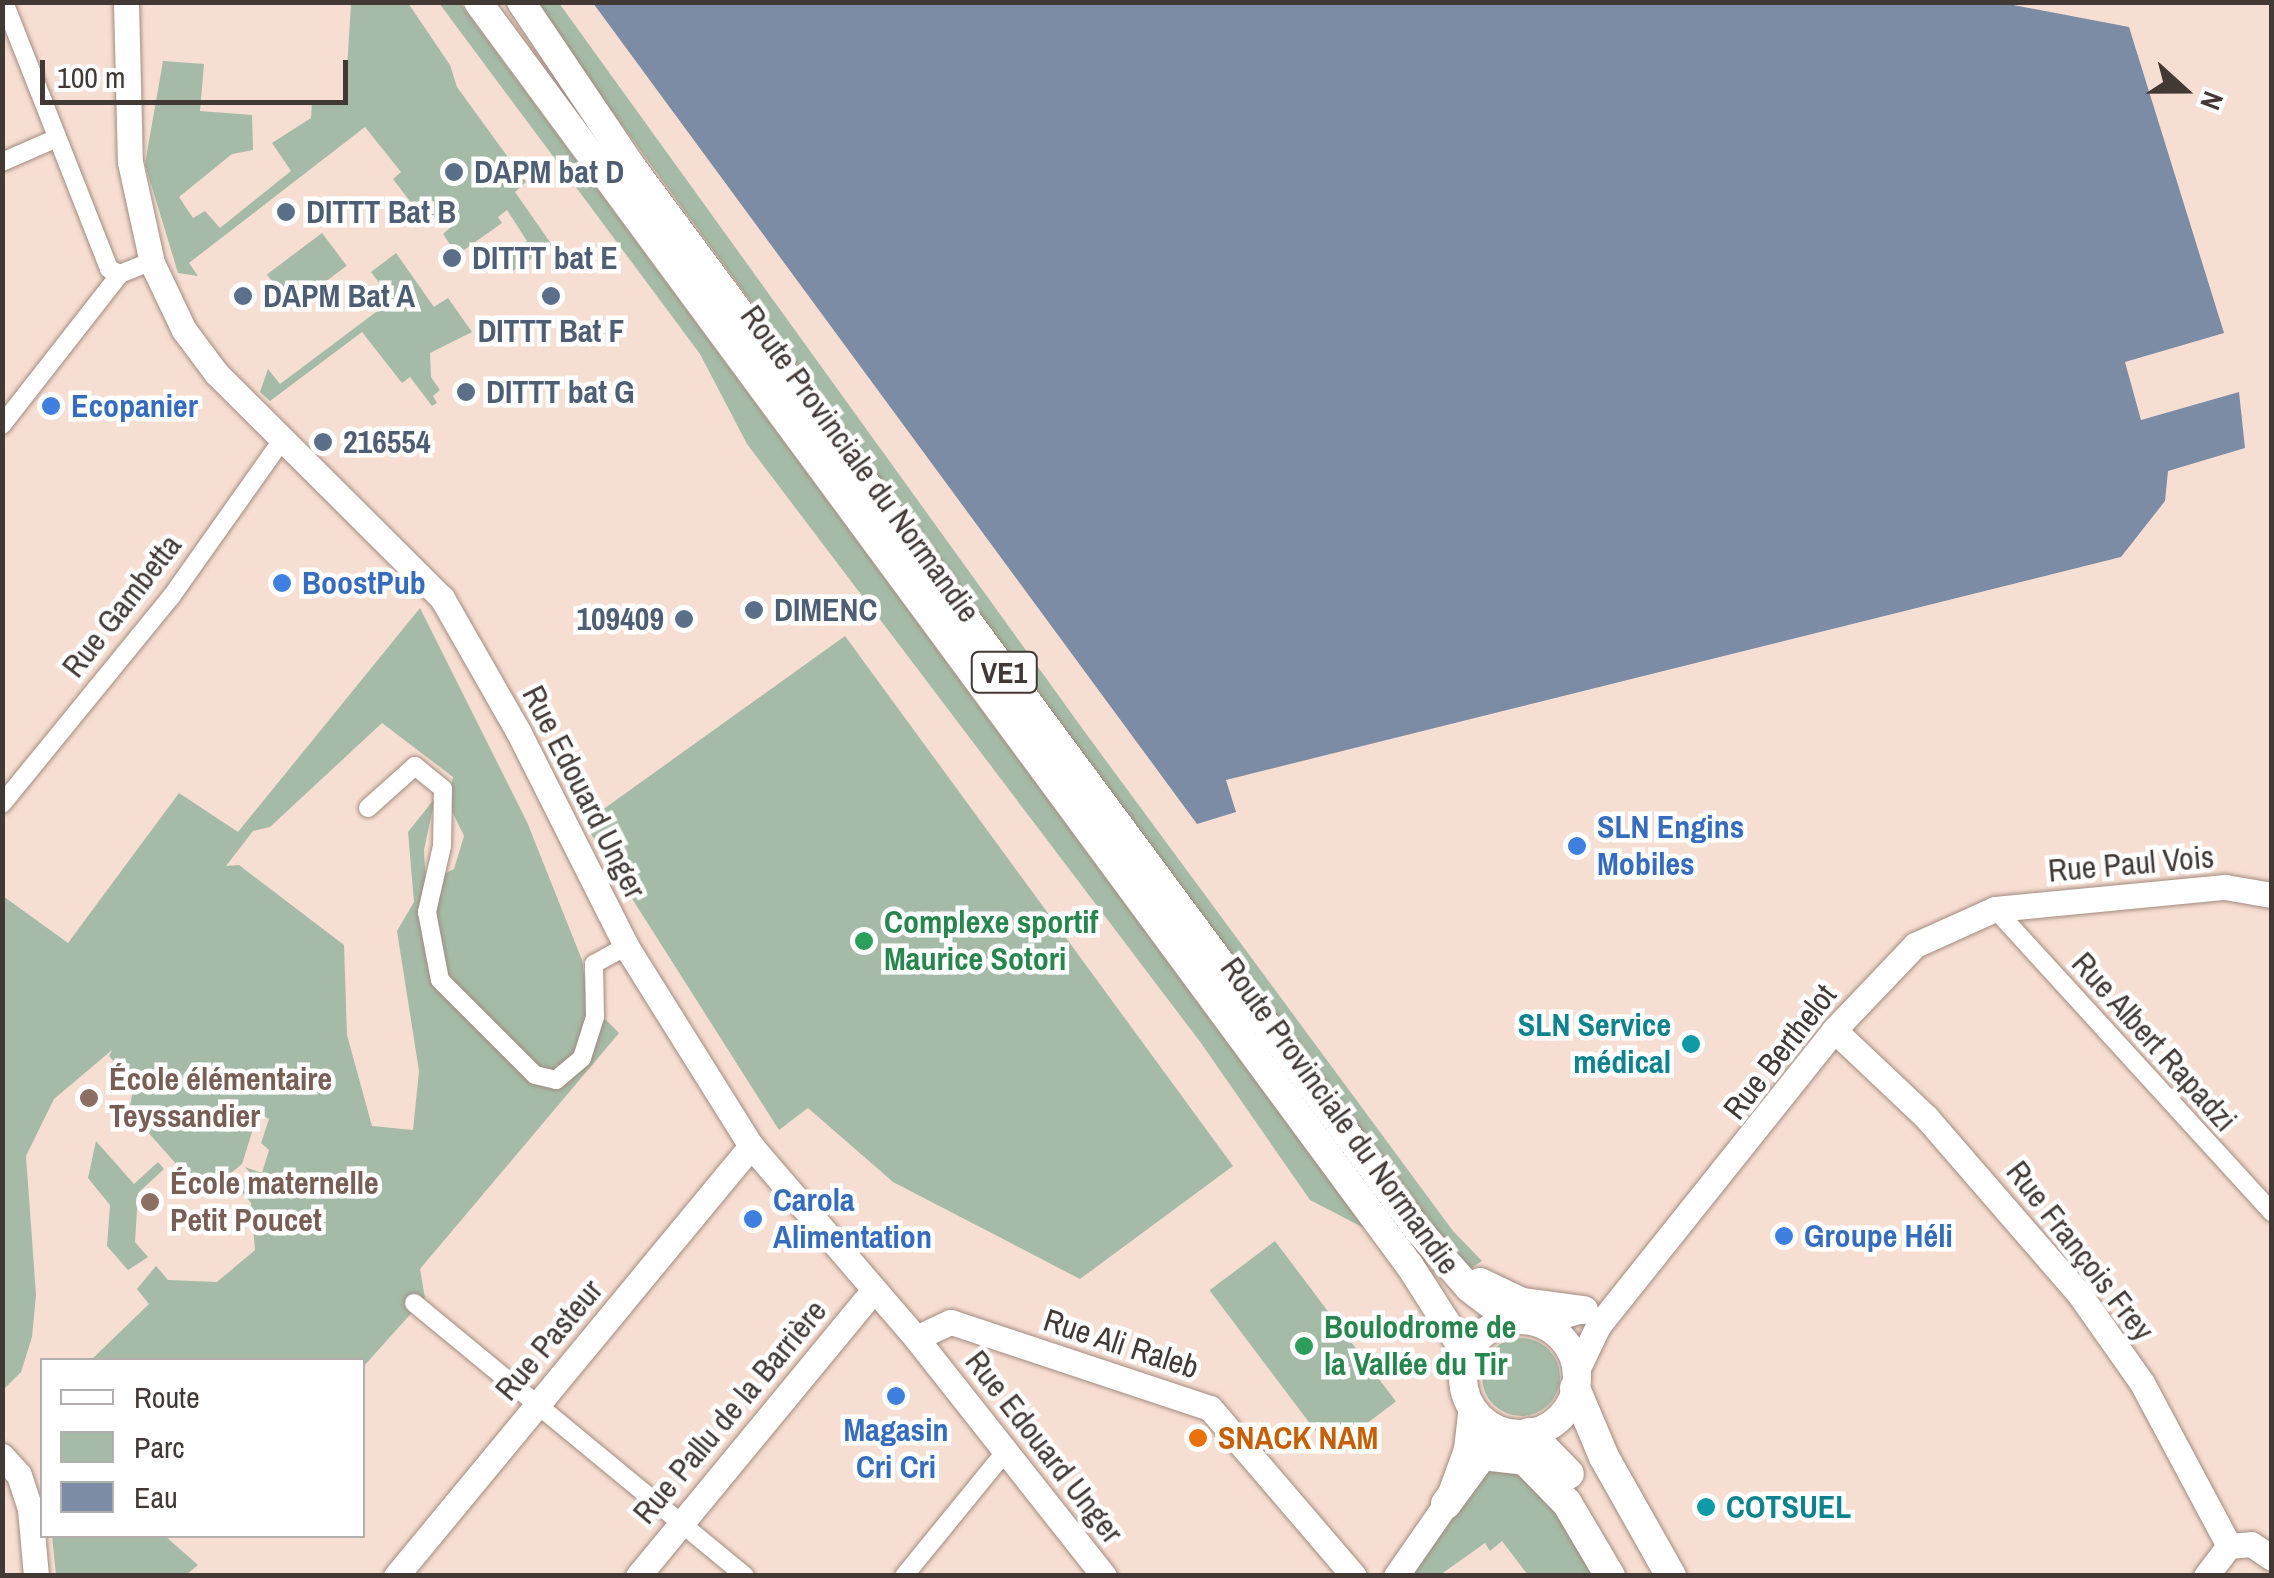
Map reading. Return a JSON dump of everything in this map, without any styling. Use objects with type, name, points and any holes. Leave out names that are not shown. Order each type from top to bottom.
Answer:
[{"type":"highway","points":[[1576,1380],[1604,1456],[1671,1576]]},
{"type":"highway","points":[[1524,1434],[1576,1482],[1631,1576]]},
{"type":"highway","points":[[1446,1504],[1482,1455],[1525,1460],[1567,1503],[1610,1576]]},
{"type":"main road","name":"Route Provinciale du Normandie","points":[[478,2],[1410,1266],[1468,1355]]},
{"type":"main road","name":"Route Provinciale du Normandie","points":[[521,2],[644,183],[1418,1231],[1468,1288],[1524,1321]]},
{"type":"main road","points":[[1418,1231],[1476,1281],[1522,1302],[1583,1310]]},
{"type":"main road","points":[[1524,1321],[1564,1341],[1576,1380],[1560,1418],[1524,1434],[1480,1420],[1470,1405],[1463,1380],[1468,1355],[1485,1332],[1524,1321]]},
{"type":"street","points":[[4,2],[109,268],[120,274]]},
{"type":"street","name":"Rue Edouard Unger","points":[[126,2],[130,162],[152,260],[205,359],[442,598],[518,730],[626,946],[751,1146],[916,1338],[1104,1576]]},
{"type":"street","points":[[2,162],[57,138]]},
{"type":"street","points":[[2,425],[120,274],[152,260]]},
{"type":"street","name":"Rue Gambetta","points":[[2,804],[170,597],[284,439]]},
{"type":"street","points":[[368,808],[415,766],[443,789],[442,846],[427,912],[440,980],[535,1075],[556,1080],[582,1058],[596,1017],[594,964],[626,946]]},
{"type":"street","name":"Rue Paul Vois","points":[[1996,909],[2225,887],[2272,895]]},
{"type":"street","name":"Rue Berthelot","points":[[1576,1380],[1598,1326],[1834,1030],[1915,945],[1996,909]]},
{"type":"street","name":"Rue Albert Rapadzi","points":[[1996,909],[2272,1212]]},
{"type":"street","name":"Rue François Frey","points":[[1834,1030],[1930,1122],[2080,1295],[2142,1383],[2228,1546]]},
{"type":"street","name":"Rue Pasteur","points":[[396,1576],[751,1146]]},
{"type":"street","name":"Rue Berthelot","points":[[1524,1321],[1583,1310],[1644,1272]]},
{"type":"street","name":"Rue Pallu de la Barrière","points":[[638,1576],[874,1291]]},
{"type":"street","points":[[414,1303],[745,1576]]},
{"type":"street","name":"Rue Ali Raleb","points":[[916,1338],[951,1322],[1210,1408],[1354,1576]]},
{"type":"street","points":[[1396,1576],[1446,1504],[1466,1448],[1470,1405]]},
{"type":"street","points":[[1466,1448],[1524,1434]]},
{"type":"street","points":[[904,1576],[1005,1452]]},
{"type":"street","points":[[2,1456],[18,1474],[30,1509],[36,1576]]},
{"type":"street","points":[[2206,1576],[2228,1546],[2268,1548]]},
{"type":"green space","points":[[351,3],[408,3],[450,65],[457,87],[526,182],[515,192],[552,245],[508,274],[499,262],[527,241],[507,210],[498,217],[502,223],[457,255],[443,234],[451,227],[442,214],[425,221],[393,179],[401,172],[365,127],[189,263],[198,276],[178,273],[145,164],[163,61],[204,64],[200,111],[252,115],[253,150],[232,154],[179,197],[193,218],[205,211],[220,228],[291,171],[272,143],[311,118],[312,101],[345,103]]},
{"type":"green space","points":[[439,3],[460,3],[1364,1228],[1310,1200],[1201,1043],[747,444],[700,354]]},
{"type":"green space","points":[[533,3],[559,3],[1087,735],[1453,1231],[1482,1261],[1470,1269],[1416,1213]]},
{"type":"green space","points":[[322,233],[347,266],[292,307],[267,275]]},
{"type":"green space","points":[[396,253],[434,307],[448,298],[472,332],[430,353],[431,377],[440,390],[433,396],[437,403],[432,406],[410,377],[402,383],[362,332],[270,401],[260,392],[268,369],[280,384],[392,300],[371,272]]},
{"type":"green space","points":[[420,608],[527,822],[582,960],[588,1002],[619,1033],[420,1269],[425,1298],[365,1365],[365,1358],[93,1358],[149,1304],[137,1289],[156,1266],[168,1280],[217,1282],[255,1250],[251,1203],[237,1186],[251,1174],[245,1167],[262,1173],[269,1150],[261,1143],[269,1119],[258,1113],[242,1164],[214,1187],[203,1176],[194,1184],[129,1111],[134,1085],[109,1056],[112,1050],[54,1099],[26,1156],[36,1295],[32,1337],[21,1372],[3,1390],[3,896],[68,943],[179,793],[238,832]],"holes":[[[382,723],[453,777],[448,803],[464,836],[454,869],[426,883],[424,850],[435,798],[408,832],[414,902],[397,931],[419,1071],[413,1130],[372,1126],[347,1035],[344,945],[239,865],[226,866],[253,831],[270,827]]]},
{"type":"green space","name":"Complexe sportif Maurice Sotori","points":[[845,636],[1233,1166],[1080,1279],[893,1182],[808,1108],[779,1130],[591,834],[598,813]]},
{"type":"green space","points":[[96,1141],[134,1184],[158,1162],[164,1169],[138,1193],[135,1242],[148,1257],[128,1270],[107,1246],[110,1205],[88,1178]]},
{"type":"green space","name":"Boulodrome de la Vallée du Tir","points":[[1275,1241],[1396,1402],[1330,1451],[1210,1290]]},
{"type":"green space","points":[[1513,1338],[1529,1338],[1554,1355],[1560,1377],[1554,1399],[1543,1410],[1529,1416],[1513,1416],[1488,1399],[1482,1385],[1482,1369],[1499,1344]]},
{"type":"green space","points":[[1491,1464],[1533,1479],[1600,1575],[1528,1575],[1502,1541],[1490,1551],[1485,1543],[1440,1575],[1412,1576]]},
{"type":"green space","points":[[52,1538],[167,1538],[198,1565],[186,1575],[56,1575]]},
{"type":"water","points":[[593,3],[2003,3],[2129,27],[2224,333],[2125,362],[2141,420],[2239,392],[2245,448],[2168,471],[2165,501],[2121,557],[1226,780],[1236,812],[1197,824]]},
{"type":"place","name":"DAPM bat D","points":[[454,172]]},
{"type":"place","name":"DITTT Bat B","points":[[286,212]]},
{"type":"place","name":"DITTT bat E","points":[[452,258]]},
{"type":"place","name":"DAPM Bat A","points":[[243,296]]},
{"type":"place","name":"DITTT Bat F","points":[[551,296]]},
{"type":"place","name":"DITTT bat G","points":[[466,392]]},
{"type":"place","name":"Ecopanier","points":[[51,406]]},
{"type":"place","name":"216554","points":[[323,442]]},
{"type":"place","name":"BoostPub","points":[[282,583]]},
{"type":"place","name":"DIMENC","points":[[754,610]]},
{"type":"place","name":"109409","points":[[684,619]]},
{"type":"place","name":"SLN Engins Mobiles","points":[[1577,846]]},
{"type":"place","name":"Complexe sportif Maurice Sotori","points":[[864,941]]},
{"type":"place","name":"SLN Service médical","points":[[1691,1044]]},
{"type":"place","name":"École élémentaire Teyssandier","points":[[89,1098]]},
{"type":"place","name":"École maternelle Petit Poucet","points":[[150,1202]]},
{"type":"place","name":"Carola Alimentation","points":[[753,1219]]},
{"type":"place","name":"Groupe Héli","points":[[1784,1236]]},
{"type":"place","name":"Boulodrome de la Vallée du Tir","points":[[1304,1346]]},
{"type":"place","name":"Magasin Cri Cri","points":[[896,1396]]},
{"type":"place","name":"SNACK NAM","points":[[1198,1438]]},
{"type":"place","name":"COTSUEL","points":[[1706,1507]]}]
